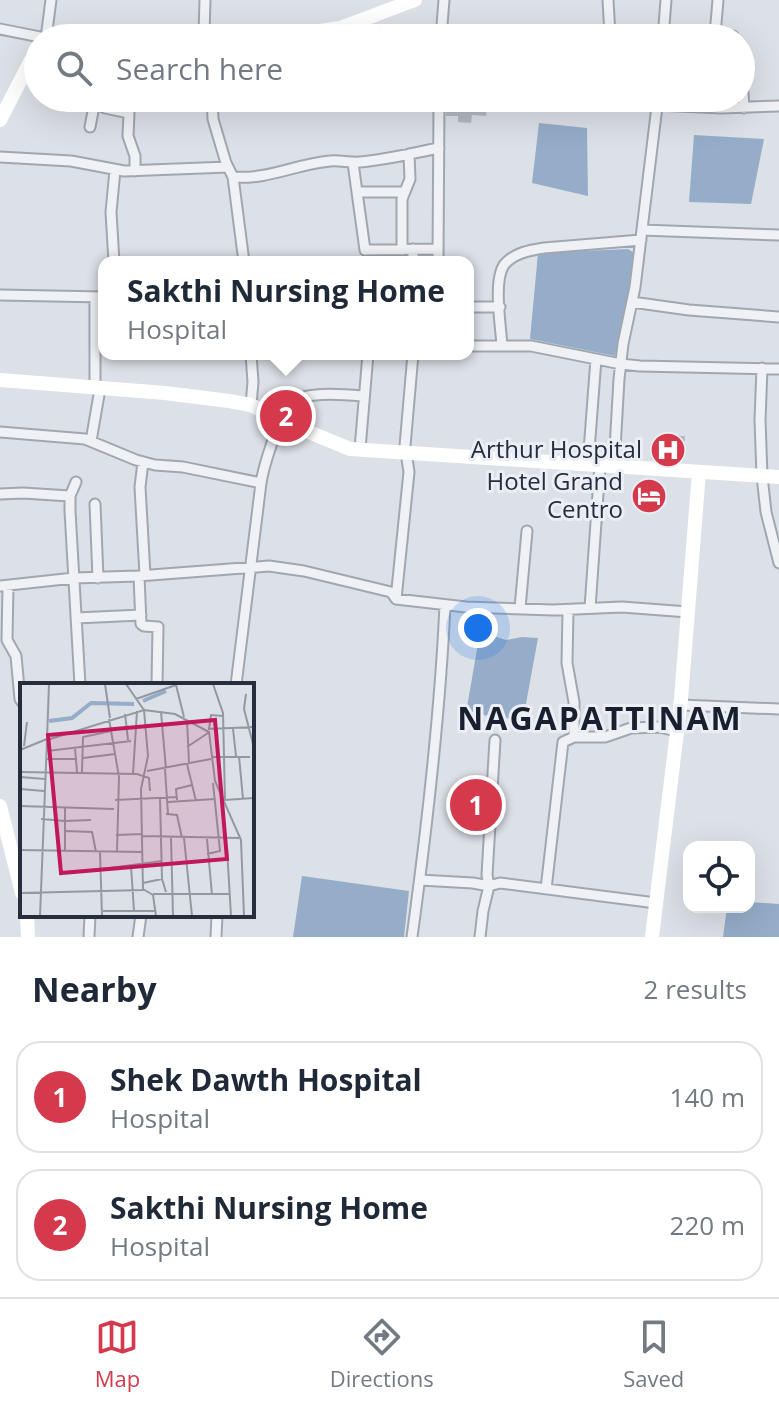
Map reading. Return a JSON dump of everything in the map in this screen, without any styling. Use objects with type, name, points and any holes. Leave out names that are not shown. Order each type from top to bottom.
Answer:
[{"type":"street","points":[[48,24],[51,0]]},
{"type":"street","points":[[205,0],[209,24]]},
{"type":"street","points":[[351,24],[415,0]]},
{"type":"street","points":[[442,24],[444,0]]},
{"type":"street","points":[[608,0],[609,24]]},
{"type":"street","points":[[664,24],[666,0]]},
{"type":"street","points":[[716,24],[718,0]]},
{"type":"street","points":[[0,29],[24,34]]},
{"type":"street","points":[[0,120],[24,74]]},
{"type":"street","points":[[755,107],[779,106]]},
{"type":"street","points":[[90,127],[91,112]]},
{"type":"street","points":[[124,112],[129,113],[128,136],[135,156],[135,171]]},
{"type":"street","points":[[213,112],[230,172],[243,256]]},
{"type":"street","points":[[438,256],[439,112]]},
{"type":"street","points":[[590,608],[601,465],[632,302],[657,112]]},
{"type":"street","points":[[0,157],[71,161],[115,170],[230,172],[253,177],[331,161],[353,163],[387,159],[439,148]]},
{"type":"street","points":[[402,250],[402,199],[410,179],[409,154]]},
{"type":"street","points":[[353,163],[365,250],[438,249]]},
{"type":"street","points":[[114,256],[111,212],[115,170]]},
{"type":"street","points":[[357,192],[405,192]]},
{"type":"street","points":[[502,346],[499,284],[502,268],[521,254],[641,235],[779,235]]},
{"type":"street","points":[[413,249],[413,256]]},
{"type":"street","points":[[0,295],[98,297]]},
{"type":"street","points":[[632,302],[779,317]]},
{"type":"street","points":[[474,307],[500,307]]},
{"type":"street","points":[[474,346],[531,346],[621,364],[779,369]]},
{"type":"street","points":[[596,359],[601,465]]},
{"type":"street","points":[[91,441],[98,360]]},
{"type":"street","points":[[251,360],[251,405]]},
{"type":"street","points":[[360,449],[367,360]]},
{"type":"street","points":[[396,599],[409,472],[405,446],[412,360]]},
{"type":"street","points":[[762,368],[762,476],[766,512],[777,543],[779,563]]},
{"type":"street","points":[[0,380],[165,393],[251,405],[350,449],[779,477]]},
{"type":"street","points":[[236,683],[264,463],[283,405],[291,399],[326,395],[363,396]]},
{"type":"street","points":[[0,432],[91,441],[155,465],[183,467],[261,483]]},
{"type":"street","points":[[143,462],[140,487],[141,624],[158,627],[157,683]]},
{"type":"street","points":[[652,937],[681,705],[699,472]]},
{"type":"street","points":[[76,482],[70,496],[71,550],[80,683]]},
{"type":"street","points":[[0,494],[70,496]]},
{"type":"street","points":[[95,504],[98,578]]},
{"type":"street","points":[[520,608],[527,531]]},
{"type":"street","points":[[20,699],[16,656],[7,640],[4,586],[74,578],[269,566],[304,571],[391,592],[396,599],[445,605],[568,610],[622,607],[688,612]]},
{"type":"street","points":[[412,937],[437,725],[445,605]]},
{"type":"street","points":[[568,610],[567,663],[574,702],[574,737]]},
{"type":"street","points":[[76,618],[141,615]]},
{"type":"street","points":[[681,705],[779,709]]},
{"type":"street","points":[[546,889],[563,742],[574,737],[605,737],[631,728],[659,727],[677,731]]},
{"type":"street","points":[[480,937],[489,886],[487,875],[495,740]]},
{"type":"street","points":[[0,806],[20,885]]},
{"type":"street","points":[[420,880],[489,886],[500,883],[656,903]]},
{"type":"street","points":[[27,917],[28,937]]},
{"type":"street","points":[[89,937],[90,917]]},
{"type":"street","points":[[138,937],[141,917]]},
{"type":"street","points":[[216,937],[217,917]]},
{"type":"water","points":[[539,123],[587,128],[588,196],[532,183]]},
{"type":"water","points":[[694,135],[764,139],[751,204],[689,202]]},
{"type":"water","points":[[628,249],[634,253],[615,356],[530,339],[538,253]]},
{"type":"water","points":[[480,632],[506,640],[538,638],[523,720],[466,713]]},
{"type":"water","points":[[302,876],[409,891],[404,937],[293,937]]},
{"type":"water","points":[[755,902],[779,904],[779,937],[723,937],[726,913],[755,913]]},
{"type":"building","points":[[446,112],[486,112],[486,116],[472,115],[471,123],[458,122],[458,116],[446,116]]},
{"type":"building","points":[[666,435],[685,436],[683,461],[651,459],[652,442],[666,443]]},
{"type":"building","name":"Hotel Grand Centro","points":[[642,479],[658,480],[655,512],[640,511]]},
{"type":"building","points":[[469,797],[484,799],[483,819],[466,817]]},
{"type":"place","name":"Sakthi Nursing Home","points":[[286,416]]},
{"type":"place","name":"Arthur Hospital","points":[[668,450]]},
{"type":"place","name":"Hotel Grand Centro","points":[[649,496]]},
{"type":"place","name":"Shek Dawth Hospital","points":[[476,805]]},
{"type":"district","name":"NAGAPATTINAM","points":[[600,719]]}]
